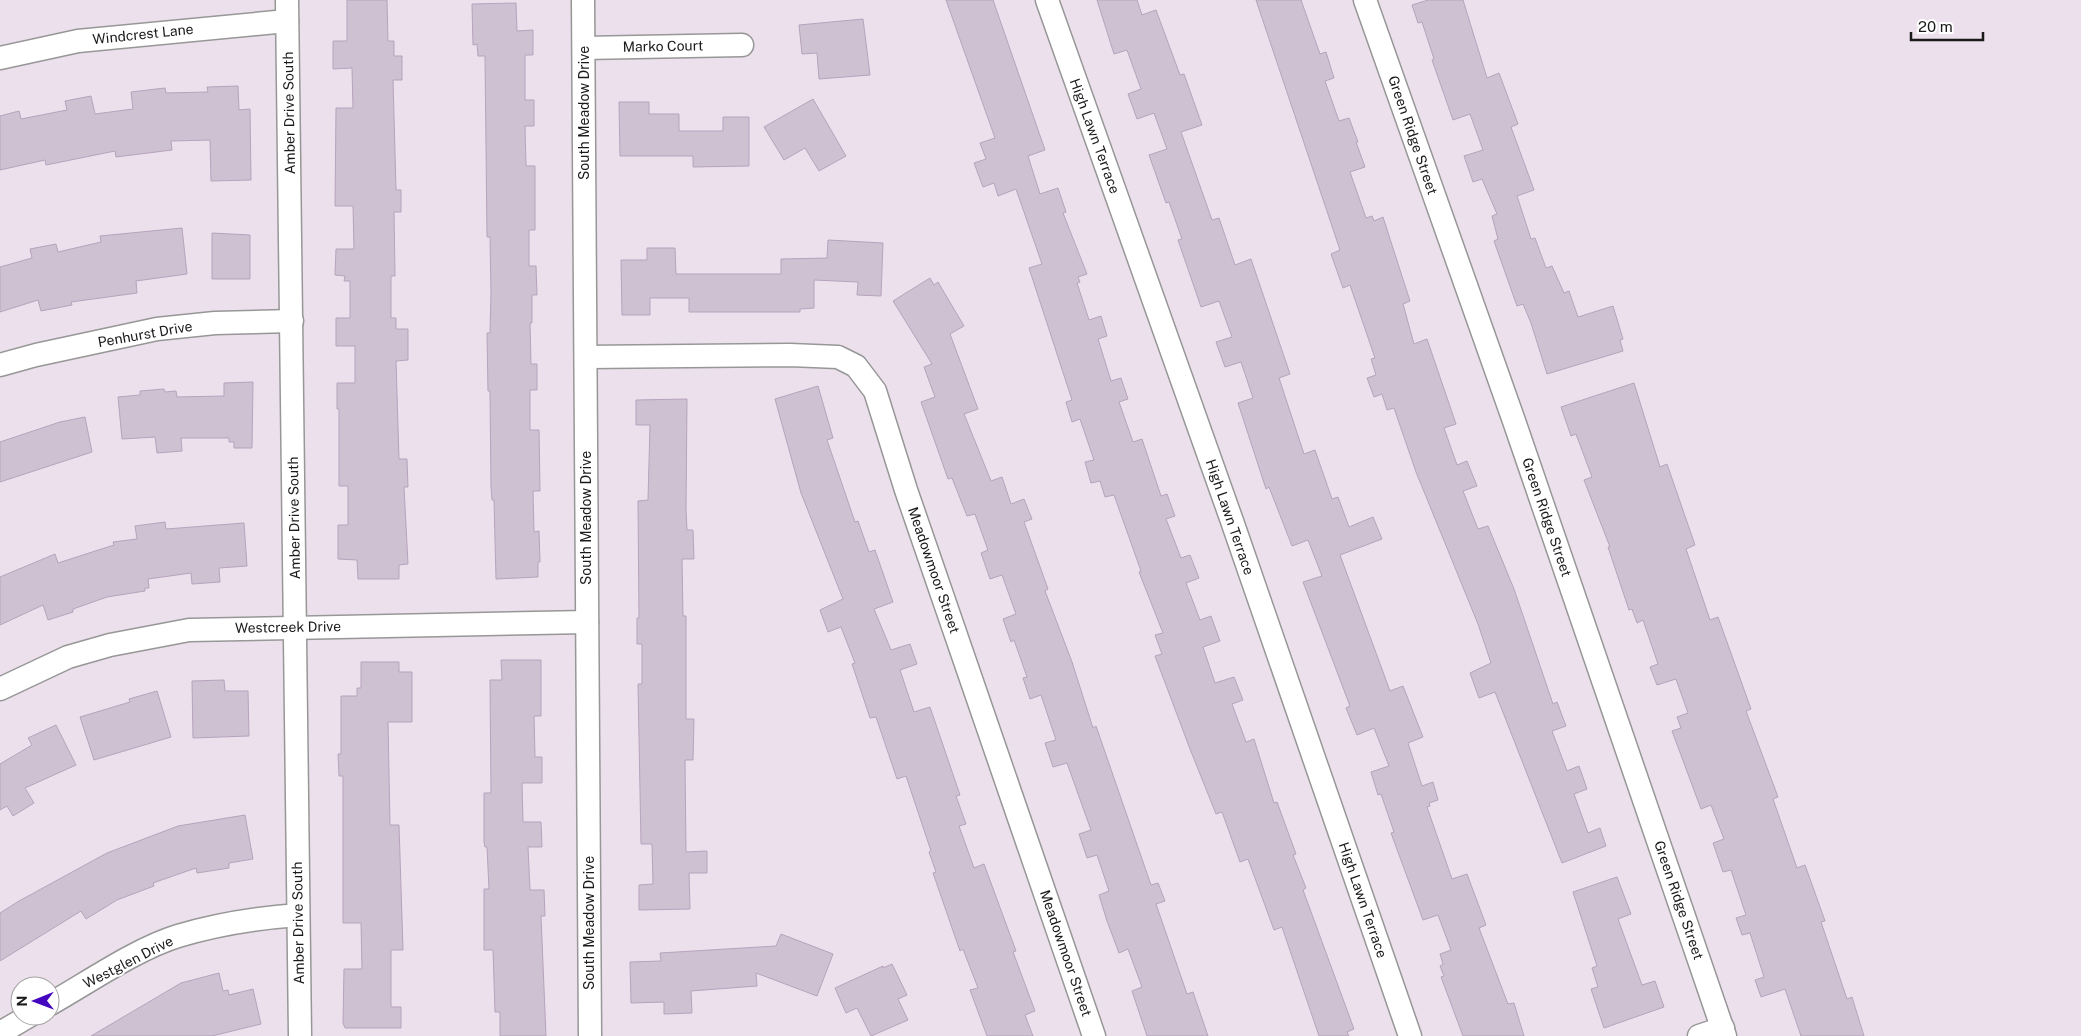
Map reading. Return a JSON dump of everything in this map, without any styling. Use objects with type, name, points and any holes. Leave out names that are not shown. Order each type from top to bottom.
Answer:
[{"type":"street","name":"South Meadow Drive","points":[[583,0],[590,1036]]},
{"type":"street","name":"High Lawn Terrace","points":[[1047,0],[1232,521],[1410,1036]]},
{"type":"street","name":"Green Ridge Street","points":[[1365,0],[1520,439],[1724,1032]]},
{"type":"street","name":"Windcrest Lane","points":[[0,58],[78,41],[287,10]]},
{"type":"street","name":"Amber Drive South","points":[[287,10],[300,1036]]},
{"type":"street","name":"Marko Court","points":[[584,48],[742,45]]},
{"type":"street","name":"Penhurst Drive","points":[[0,365],[36,355],[157,329],[215,323],[292,321]]},
{"type":"street","name":"Meadowmoor Street","points":[[586,357],[790,355],[838,357],[856,366],[875,391],[906,490],[1094,1036]]},
{"type":"street","name":"Westcreek Drive","points":[[0,690],[68,657],[110,645],[189,630],[587,622]]},
{"type":"street","name":"Westglen Drive","points":[[60,998],[145,950],[177,936],[248,919],[298,914]]},
{"type":"street","points":[[0,1033],[12,1026]]},
{"type":"street","points":[[1700,1036],[1724,1032]]},
{"type":"building","points":[[347,0],[387,0],[388,41],[394,41],[394,56],[402,56],[402,80],[393,80],[396,190],[401,190],[401,212],[394,212],[395,276],[391,276],[391,318],[396,318],[396,329],[408,329],[408,360],[396,361],[399,459],[407,459],[408,487],[404,487],[408,564],[399,565],[399,579],[358,579],[357,560],[338,559],[338,525],[348,525],[348,486],[339,486],[337,383],[355,383],[355,346],[336,346],[336,318],[350,318],[350,281],[344,281],[345,276],[335,275],[336,249],[354,249],[353,206],[335,206],[336,108],[353,108],[352,68],[333,69],[333,41],[347,41]]},
{"type":"building","points":[[946,0],[993,0],[1045,150],[1028,156],[1040,194],[1058,188],[1066,212],[1063,213],[1087,274],[1078,277],[1080,282],[1077,283],[1089,320],[1101,316],[1107,336],[1098,339],[1111,381],[1121,378],[1128,399],[1119,402],[1133,442],[1142,439],[1161,496],[1167,494],[1175,516],[1166,519],[1181,558],[1190,555],[1199,578],[1186,583],[1200,620],[1211,616],[1220,641],[1203,647],[1215,683],[1234,677],[1243,700],[1232,704],[1246,742],[1254,739],[1274,803],[1277,802],[1296,854],[1293,855],[1306,888],[1303,890],[1354,1029],[1347,1032],[1349,1036],[1319,1036],[1282,927],[1274,930],[1248,859],[1240,862],[1222,812],[1216,814],[1190,749],[1155,656],[1162,654],[1155,635],[1163,633],[1139,572],[1141,571],[1114,495],[1105,497],[1100,481],[1091,483],[1085,462],[1094,460],[1080,419],[1072,422],[1066,402],[1072,400],[1029,268],[1042,264],[1016,189],[998,196],[994,183],[983,187],[974,163],[986,159],[980,143],[995,138]]},
{"type":"building","points":[[1097,0],[1137,0],[1142,15],[1156,10],[1180,75],[1184,74],[1202,125],[1181,132],[1212,220],[1219,218],[1235,265],[1251,259],[1290,374],[1279,378],[1304,454],[1315,450],[1332,499],[1338,497],[1349,527],[1373,517],[1382,539],[1340,555],[1390,691],[1403,686],[1423,737],[1408,743],[1422,786],[1433,782],[1438,800],[1429,803],[1430,806],[1427,807],[1452,879],[1467,874],[1486,925],[1479,928],[1508,1004],[1514,1003],[1524,1036],[1463,1036],[1441,977],[1444,976],[1440,966],[1443,964],[1440,954],[1451,950],[1438,915],[1423,920],[1391,833],[1394,832],[1381,794],[1378,795],[1371,772],[1389,766],[1374,728],[1357,735],[1346,708],[1350,706],[1303,582],[1322,576],[1308,540],[1292,546],[1269,487],[1266,489],[1238,403],[1253,398],[1241,362],[1225,367],[1216,342],[1232,337],[1219,301],[1201,307],[1178,240],[1182,239],[1169,202],[1166,203],[1149,155],[1167,149],[1154,113],[1137,119],[1128,94],[1141,89],[1127,50],[1114,54]]},
{"type":"building","points":[[1256,0],[1301,0],[1320,54],[1326,52],[1334,78],[1325,81],[1339,121],[1349,118],[1365,167],[1350,172],[1366,218],[1372,216],[1374,221],[1383,217],[1410,301],[1403,304],[1414,344],[1427,339],[1456,424],[1444,428],[1457,465],[1467,461],[1477,486],[1463,491],[1478,529],[1488,526],[1514,589],[1553,704],[1557,702],[1566,726],[1552,731],[1567,771],[1579,766],[1587,789],[1574,794],[1588,833],[1600,828],[1606,846],[1562,863],[1495,692],[1479,698],[1470,673],[1491,663],[1478,624],[1416,472],[1394,408],[1387,410],[1382,394],[1374,397],[1367,378],[1376,375],[1371,359],[1375,358],[1350,285],[1343,288],[1331,254],[1340,250]]},
{"type":"building","points":[[1428,0],[1463,0],[1487,78],[1499,73],[1518,124],[1511,127],[1534,190],[1517,196],[1531,239],[1535,238],[1546,268],[1552,266],[1564,293],[1569,291],[1578,317],[1613,306],[1623,339],[1620,340],[1623,351],[1547,374],[1531,323],[1523,304],[1517,306],[1494,241],[1498,239],[1492,216],[1497,214],[1482,179],[1473,182],[1464,156],[1483,150],[1470,114],[1453,120],[1432,60],[1434,59],[1422,22],[1418,23],[1412,5]]},
{"type":"building","points":[[516,3],[517,31],[533,30],[533,55],[525,55],[525,100],[534,100],[534,126],[525,126],[526,166],[535,166],[535,230],[529,230],[529,266],[536,266],[537,295],[532,295],[532,323],[530,323],[531,364],[537,364],[537,390],[530,390],[530,430],[539,430],[540,491],[533,491],[534,532],[539,531],[540,562],[538,562],[538,577],[496,579],[494,500],[492,500],[491,487],[490,391],[488,391],[487,333],[490,333],[491,293],[490,237],[487,237],[485,56],[478,56],[477,44],[473,45],[472,4]]},
{"type":"building","points":[[863,19],[870,75],[819,79],[817,53],[802,54],[799,25]]},
{"type":"building","points":[[238,86],[239,110],[250,109],[251,180],[211,181],[210,140],[171,141],[172,150],[116,157],[115,151],[46,165],[45,160],[0,170],[0,116],[19,111],[21,119],[67,110],[65,101],[91,96],[95,114],[133,109],[131,92],[165,88],[166,93],[208,92],[207,87]]},
{"type":"building","points":[[813,99],[846,156],[819,171],[805,148],[784,160],[764,127]]},
{"type":"building","points":[[619,102],[649,102],[649,114],[679,114],[679,131],[723,131],[723,117],[749,117],[749,166],[693,167],[693,156],[620,156]]},
{"type":"building","points":[[182,228],[187,274],[136,281],[137,293],[71,302],[72,305],[41,311],[38,300],[0,312],[0,267],[32,258],[30,249],[56,244],[58,252],[101,242],[100,236]]},
{"type":"building","points":[[212,233],[250,235],[250,279],[212,279]]},
{"type":"building","points":[[828,240],[883,243],[881,296],[857,295],[858,282],[814,280],[814,308],[800,309],[800,312],[689,312],[689,298],[650,298],[650,315],[622,315],[621,260],[647,260],[647,248],[675,248],[676,274],[781,274],[781,259],[827,258]]},
{"type":"building","points":[[930,278],[934,285],[938,282],[964,326],[950,334],[978,409],[964,414],[991,481],[1002,477],[1011,504],[1024,499],[1032,519],[1024,522],[1048,589],[1045,591],[1072,662],[1093,728],[1096,726],[1151,885],[1158,883],[1165,901],[1156,904],[1187,994],[1193,992],[1208,1036],[1147,1036],[1132,991],[1142,987],[1128,949],[1119,953],[1107,921],[1099,895],[1109,891],[1097,855],[1087,858],[1079,834],[1091,830],[1067,763],[1053,767],[1045,743],[1056,740],[1041,695],[1030,699],[1023,678],[1027,677],[1014,640],[1011,642],[1003,619],[1016,614],[1002,575],[990,579],[981,553],[988,550],[975,514],[967,516],[952,478],[948,479],[921,402],[935,397],[924,367],[932,364],[893,301]]},
{"type":"building","points":[[253,382],[252,448],[234,448],[234,442],[229,442],[229,438],[181,438],[182,451],[157,453],[155,437],[122,439],[118,397],[140,395],[140,391],[164,389],[165,392],[176,391],[177,397],[224,396],[224,383]]},
{"type":"building","points":[[1634,383],[1660,467],[1667,464],[1695,545],[1686,549],[1710,620],[1718,617],[1751,709],[1746,711],[1778,797],[1773,799],[1797,868],[1805,865],[1825,921],[1821,922],[1847,999],[1852,997],[1864,1036],[1801,1036],[1785,989],[1761,997],[1755,980],[1764,977],[1750,933],[1742,935],[1736,918],[1746,915],[1731,870],[1723,872],[1713,843],[1724,839],[1711,805],[1701,809],[1672,731],[1681,728],[1677,717],[1688,713],[1676,679],[1657,685],[1650,667],[1658,664],[1643,620],[1637,623],[1632,609],[1629,610],[1608,547],[1610,547],[1584,480],[1592,477],[1576,434],[1571,436],[1561,407]]},
{"type":"building","points":[[818,386],[833,438],[827,440],[855,522],[858,521],[869,552],[875,550],[893,602],[874,609],[891,650],[910,644],[917,664],[900,670],[914,712],[930,707],[960,795],[956,796],[966,824],[959,826],[974,868],[984,864],[1016,951],[1013,952],[1035,1011],[1025,1015],[1033,1036],[987,1036],[970,990],[978,988],[963,949],[960,951],[933,873],[936,872],[929,852],[931,851],[906,776],[897,779],[876,717],[870,718],[852,664],[855,663],[841,627],[828,632],[820,610],[843,599],[801,493],[775,399]]},
{"type":"building","points":[[687,399],[686,510],[687,530],[693,530],[694,559],[682,559],[683,616],[686,616],[686,719],[694,719],[693,760],[685,760],[686,852],[707,851],[707,873],[689,873],[690,909],[639,910],[639,885],[653,884],[652,844],[641,844],[638,684],[642,684],[642,644],[637,644],[637,618],[639,618],[638,501],[648,500],[650,425],[636,425],[636,400]]},
{"type":"building","points":[[85,417],[92,452],[0,482],[0,442],[60,422]]},
{"type":"building","points":[[165,522],[166,529],[244,523],[247,566],[219,568],[220,582],[192,584],[191,573],[148,579],[149,588],[145,588],[145,591],[107,597],[73,609],[73,612],[48,620],[43,605],[0,625],[0,577],[55,554],[58,563],[114,545],[113,542],[137,539],[135,526]]},
{"type":"building","points":[[501,660],[541,660],[541,716],[534,716],[535,757],[542,757],[542,783],[522,783],[523,822],[541,822],[542,847],[528,847],[530,890],[544,890],[545,916],[541,916],[546,1036],[500,1036],[500,1012],[495,1012],[493,950],[484,950],[484,889],[489,889],[487,847],[485,847],[484,842],[484,793],[491,793],[490,680],[502,680]]},
{"type":"building","points":[[361,662],[399,662],[399,672],[412,672],[412,722],[388,722],[390,825],[399,825],[403,950],[391,950],[391,1007],[401,1007],[401,1028],[345,1028],[343,1023],[344,969],[362,969],[361,923],[343,923],[343,776],[339,776],[338,754],[341,754],[341,696],[357,696],[357,688],[361,688]]},
{"type":"building","points":[[224,680],[225,691],[248,691],[249,736],[193,738],[192,681]]},
{"type":"building","points":[[157,691],[171,737],[94,760],[80,717],[130,702],[129,699]]},
{"type":"building","points":[[56,725],[76,765],[25,788],[34,803],[13,816],[7,806],[0,810],[0,764],[32,745],[28,738]]},
{"type":"building","points":[[245,815],[253,859],[229,863],[229,868],[197,873],[196,868],[153,883],[154,886],[117,900],[86,919],[81,911],[0,961],[0,913],[19,901],[107,853],[178,826]]},
{"type":"building","points":[[1617,877],[1631,914],[1618,919],[1631,955],[1642,985],[1655,981],[1664,1007],[1604,1028],[1591,989],[1598,987],[1592,968],[1597,966],[1573,892]]},
{"type":"building","points":[[781,934],[833,954],[817,996],[756,973],[757,986],[691,991],[692,1013],[664,1014],[664,1002],[631,1003],[630,962],[661,961],[660,953],[776,946]]},
{"type":"building","points":[[892,964],[907,995],[898,999],[908,1020],[871,1036],[857,1008],[846,1013],[835,988],[883,966],[883,968]]},
{"type":"building","points":[[219,973],[223,991],[228,990],[229,995],[253,989],[261,1024],[212,1036],[91,1036],[181,983]]}]
